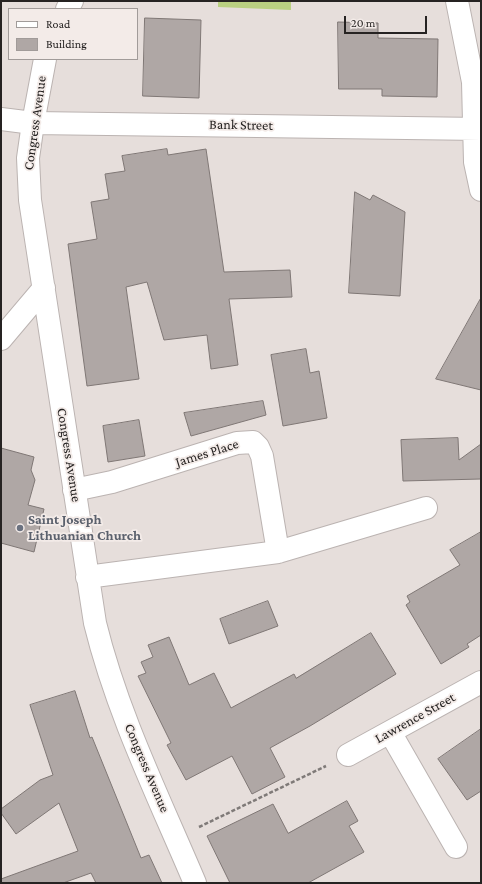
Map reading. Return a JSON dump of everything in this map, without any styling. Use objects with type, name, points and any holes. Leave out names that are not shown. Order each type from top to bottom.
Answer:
[{"type":"street","points":[[457,1],[473,82],[478,129],[475,162],[481,190]]},
{"type":"street","name":"Congress Avenue","points":[[45,60],[33,123],[28,175],[87,577],[98,636],[118,700],[195,883]]},
{"type":"street","name":"Bank Street","points":[[1,119],[33,123],[478,129]]},
{"type":"street","points":[[1,339],[44,288]]},
{"type":"street","name":"James Place","points":[[74,490],[112,482],[237,443],[253,442],[258,447],[262,456],[278,552]]},
{"type":"street","points":[[87,577],[278,552],[426,508]]},
{"type":"street","name":"Lawrence Street","points":[[348,755],[481,682]]},
{"type":"street","points":[[390,732],[456,847]]},
{"type":"path","points":[[198,827],[348,755]]},
{"type":"green space","points":[[218,1],[291,1],[291,10],[218,7]]},
{"type":"building","points":[[145,18],[201,20],[199,98],[143,96]]},
{"type":"building","points":[[338,22],[378,23],[378,38],[438,39],[437,97],[382,96],[382,89],[339,89]]},
{"type":"building","points":[[167,149],[168,155],[206,149],[224,272],[290,270],[292,297],[229,299],[238,365],[211,369],[207,335],[164,340],[147,282],[126,287],[139,379],[87,386],[68,244],[97,239],[91,202],[109,199],[105,174],[125,171],[122,156]]},
{"type":"building","points":[[355,192],[370,200],[373,195],[405,212],[400,296],[349,293]]},
{"type":"building","points":[[481,298],[481,390],[436,379]]},
{"type":"building","points":[[306,349],[310,373],[319,371],[327,418],[283,426],[271,355]]},
{"type":"building","points":[[263,401],[266,415],[191,436],[184,413]]},
{"type":"building","points":[[139,420],[145,456],[108,462],[103,426]]},
{"type":"building","points":[[458,438],[459,460],[481,444],[481,479],[403,481],[401,440]]},
{"type":"building","name":"Saint Joseph Lithuanian Church","points":[[1,448],[34,457],[31,470],[35,480],[28,505],[44,509],[34,552],[1,543]]},
{"type":"building","points":[[481,532],[481,635],[467,644],[469,647],[441,664],[406,605],[410,602],[407,596],[460,565],[450,550]]},
{"type":"building","points":[[268,601],[278,626],[229,644],[220,619]]},
{"type":"building","points":[[371,633],[396,674],[310,726],[270,748],[285,777],[252,794],[232,756],[186,780],[167,745],[171,743],[138,676],[146,673],[141,662],[153,657],[148,645],[169,637],[189,685],[214,673],[231,708],[294,674],[296,678]]},
{"type":"building","points":[[75,691],[90,738],[92,737],[141,858],[149,855],[162,883],[96,883],[91,873],[63,883],[1,883],[1,879],[78,851],[59,803],[16,834],[1,813],[1,809],[40,780],[53,775],[30,705]]},
{"type":"building","points":[[481,729],[481,791],[467,800],[438,759]]},
{"type":"building","points":[[347,801],[358,821],[349,826],[364,852],[308,883],[230,883],[207,836],[273,804],[288,833]]},
{"type":"place","name":"Saint Joseph Lithuanian Church","points":[[20,528]]}]
